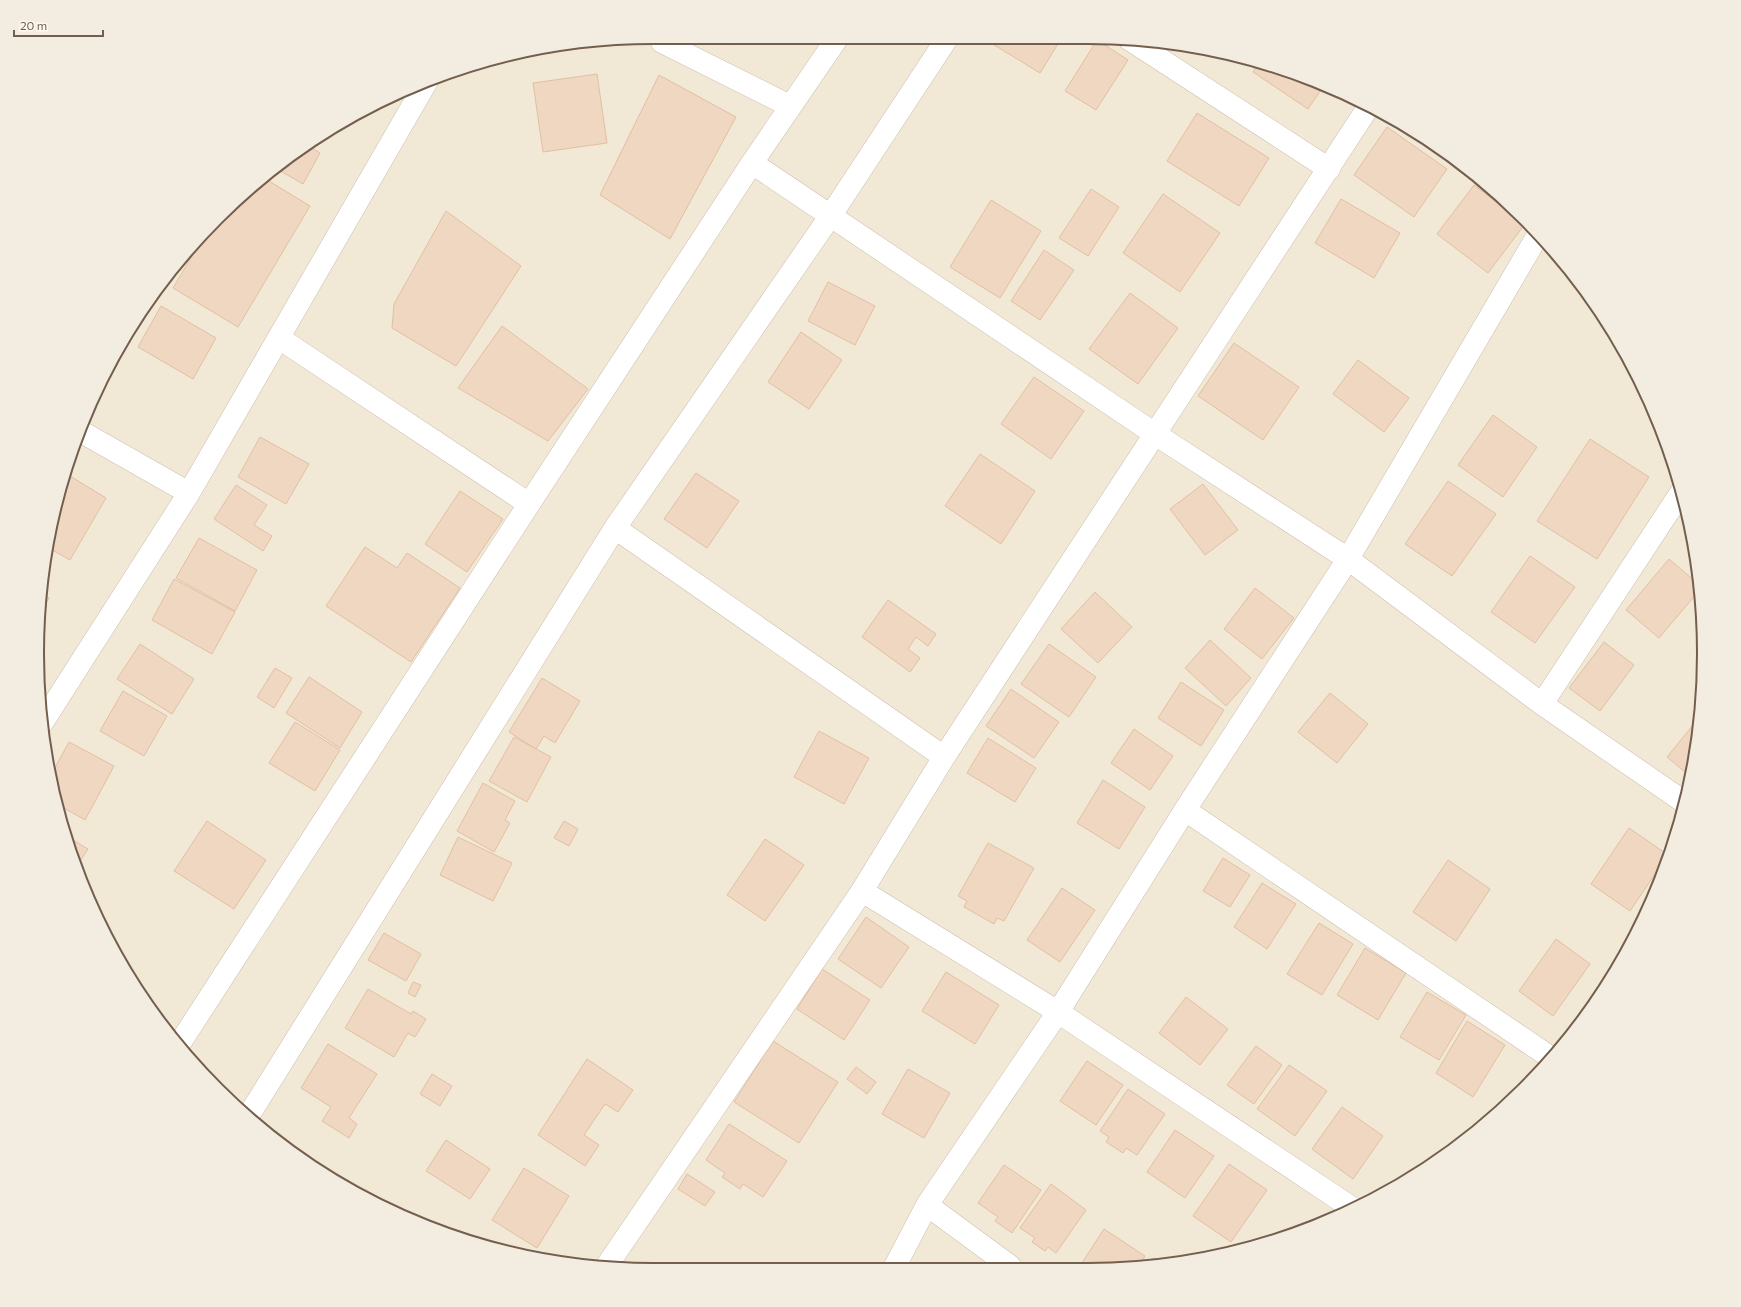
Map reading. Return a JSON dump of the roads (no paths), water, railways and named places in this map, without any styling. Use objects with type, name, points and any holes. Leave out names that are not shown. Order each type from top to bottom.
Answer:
[{"type":"street","points":[[666,44],[790,106]]},
{"type":"street","points":[[182,1040],[528,504],[752,163],[833,44]]},
{"type":"street","points":[[251,1111],[615,528],[831,216],[943,44]]},
{"type":"street","points":[[1140,46],[1329,169]]},
{"type":"street","points":[[47,715],[189,494],[422,89]]},
{"type":"street","points":[[610,1262],[862,891],[944,757],[1366,112]]},
{"type":"street","points":[[752,163],[1156,434],[1348,559],[1542,704],[1679,798]]},
{"type":"street","points":[[897,1263],[926,1205],[1058,1012],[1184,810],[1348,559],[1535,240]]},
{"type":"street","points":[[279,338],[528,504]]},
{"type":"street","points":[[85,434],[189,494]]},
{"type":"street","points":[[1542,704],[1677,499]]},
{"type":"street","points":[[615,528],[944,757]]},
{"type":"street","points":[[1184,810],[1546,1055]]},
{"type":"street","points":[[862,891],[1058,1012],[1347,1205]]},
{"type":"street","points":[[926,1205],[1006,1263]]}]
